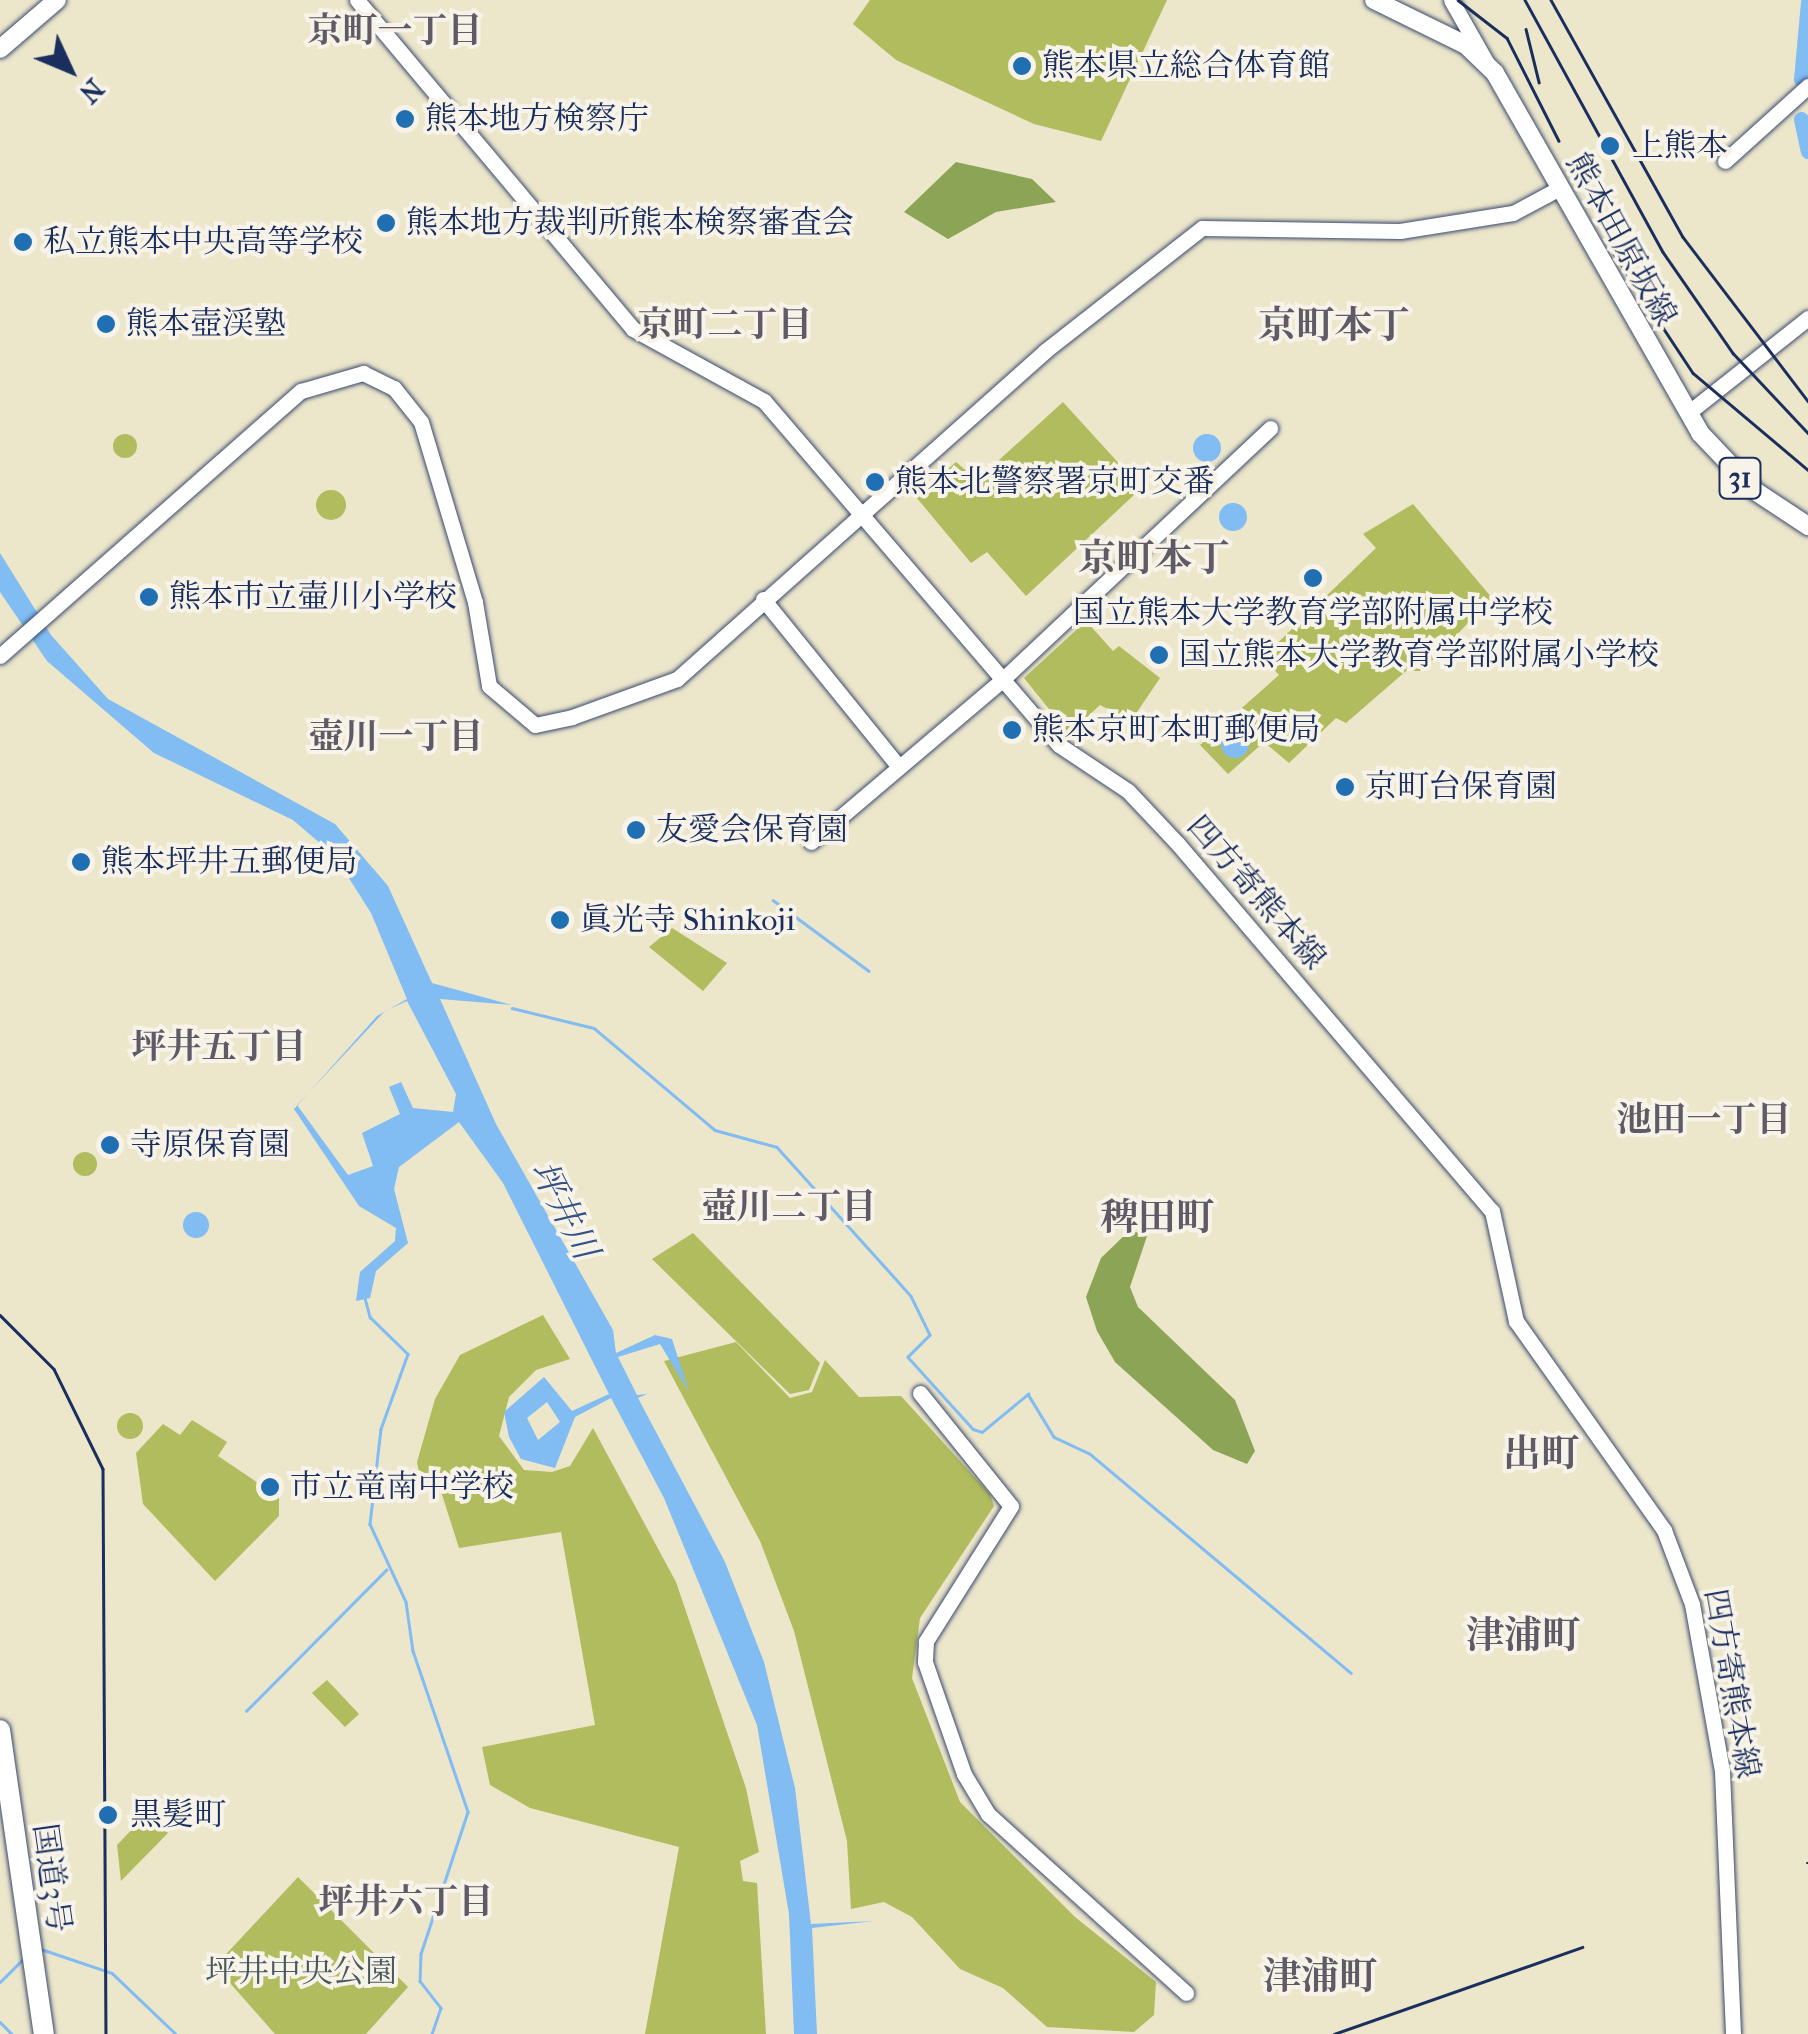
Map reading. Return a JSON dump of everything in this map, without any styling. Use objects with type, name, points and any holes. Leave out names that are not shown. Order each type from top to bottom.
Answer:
[{"type":"highway","name":"国道3号","points":[[0,1730],[44,2034]]},
{"type":"highway","name":"国道3号","points":[[0,1790],[34,2034]]},
{"type":"main road","points":[[0,49],[57,0]]},
{"type":"main road","name":"熊本田原坂線","points":[[1374,0],[1432,26],[1487,63],[1556,190],[1688,413],[1730,469],[1808,526]]},
{"type":"street","name":"四方寄熊本線","points":[[357,0],[633,329],[752,390],[1059,745],[1128,791],[1168,833],[1492,1211],[1516,1321],[1664,1530],[1692,1604],[1722,1771],[1733,2034]]},
{"type":"street","points":[[1432,26],[1452,26],[1450,3]]},
{"type":"street","points":[[1450,3],[1470,26],[1487,63]]},
{"type":"street","points":[[1725,162],[1808,86]]},
{"type":"street","points":[[0,656],[301,391],[354,372],[394,388],[421,422],[475,602],[488,686],[524,721],[549,724],[677,679],[1045,351],[1202,228],[1400,231],[1512,212],[1556,190]]},
{"type":"street","points":[[1688,413],[1808,318]]},
{"type":"street","points":[[811,842],[1002,680],[1270,428]]},
{"type":"street","points":[[764,599],[899,767]]},
{"type":"street","points":[[920,1393],[1011,1506],[926,1640],[925,1662],[964,1774],[988,1814],[1186,1993]]},
{"type":"green space","name":"熊本県立総合体育館","points":[[870,0],[1167,0],[1101,141],[1034,124],[896,60],[853,24]]},
{"type":"green space","points":[[956,162],[1032,179],[1056,202],[996,212],[948,239],[904,212]]},
{"type":"green space","points":[[1063,402],[1134,480],[1135,494],[1026,596],[987,552],[971,563],[916,497],[956,462],[977,480]]},
{"type":"green space","points":[[125,434],[134,437],[134,455],[125,458],[116,455],[113,446],[116,437]]},
{"type":"green space","points":[[331,490],[345,499],[346,505],[337,519],[331,520],[317,511],[316,505],[325,491]]},
{"type":"green space","points":[[1413,504],[1492,598],[1422,671],[1406,671],[1346,723],[1336,718],[1289,763],[1264,742],[1228,774],[1200,745],[1279,675],[1263,657],[1376,548],[1363,534]]},
{"type":"green space","points":[[1086,621],[1113,651],[1119,646],[1160,678],[1131,721],[1100,705],[1069,734],[1024,678]]},
{"type":"green space","points":[[672,928],[727,963],[703,991],[649,947]]},
{"type":"green space","points":[[85,1152],[97,1164],[85,1176],[73,1164]]},
{"type":"green space","points":[[1130,1230],[1147,1236],[1130,1287],[1138,1307],[1235,1400],[1255,1451],[1247,1464],[1213,1450],[1115,1362],[1097,1331],[1086,1297],[1101,1258]]},
{"type":"green space","points":[[693,1233],[820,1363],[809,1390],[790,1394],[652,1259]]},
{"type":"green space","points":[[543,1315],[570,1359],[536,1370],[509,1397],[499,1436],[524,1470],[552,1472],[570,1466],[593,1428],[676,1582],[746,1788],[759,1852],[740,1861],[743,1881],[757,1883],[766,2034],[645,2034],[679,1847],[530,1808],[490,1785],[482,1747],[595,1725],[561,1532],[459,1548],[438,1482],[421,1483],[417,1462],[435,1399],[460,1355]]},
{"type":"green space","points":[[736,1342],[790,1398],[812,1392],[825,1360],[859,1397],[901,1396],[990,1494],[994,1506],[920,1618],[912,1678],[960,1802],[1075,1917],[1156,1982],[1154,2015],[1134,2032],[1047,2027],[1003,1988],[960,1969],[912,1917],[884,1902],[851,1909],[847,1841],[794,1631],[760,1541],[664,1361]]},
{"type":"green space","points":[[130,1413],[139,1417],[143,1426],[139,1435],[130,1439],[121,1435],[117,1426],[121,1417]]},
{"type":"green space","points":[[192,1420],[227,1442],[218,1456],[279,1497],[279,1516],[215,1581],[143,1504],[136,1453],[163,1424],[180,1435]]},
{"type":"green space","points":[[327,1680],[359,1714],[345,1727],[312,1693]]},
{"type":"green space","points":[[146,1815],[168,1833],[121,1881],[117,1845]]},
{"type":"green space","name":"坪井中央公園","points":[[298,1877],[408,1987],[366,2034],[275,2034],[215,1966]]},
{"type":"water","points":[[1207,434],[1217,438],[1221,448],[1217,458],[1207,462],[1197,458],[1193,448],[1197,438]]},
{"type":"water","points":[[1233,503],[1243,507],[1247,517],[1243,527],[1233,531],[1223,527],[1219,517],[1223,507]]},
{"type":"water","points":[[0,553],[51,635],[108,699],[335,824],[388,886],[432,983],[512,1005],[440,999],[496,1124],[613,1330],[616,1353],[655,1335],[672,1339],[689,1392],[660,1344],[618,1357],[637,1395],[647,1394],[638,1398],[725,1562],[764,1662],[795,1788],[811,1924],[874,1921],[812,1928],[817,2034],[794,2034],[789,1914],[757,1725],[664,1498],[611,1398],[575,1417],[555,1468],[521,1459],[509,1437],[504,1412],[544,1377],[572,1411],[609,1394],[503,1183],[459,1122],[399,1167],[394,1189],[408,1243],[376,1271],[370,1298],[356,1301],[360,1272],[395,1241],[396,1228],[359,1206],[294,1109],[297,1105],[348,1175],[373,1166],[362,1133],[400,1114],[389,1087],[401,1082],[413,1108],[453,1112],[456,1094],[407,1001],[389,1009],[407,999],[371,913],[335,856],[293,820],[154,753],[47,661],[0,592]],"holes":[[[547,1402],[560,1422],[538,1440],[527,1418]]]},
{"type":"water","points":[[1235,730],[1245,734],[1249,744],[1245,754],[1235,758],[1225,754],[1221,744],[1225,734]]},
{"type":"water","points":[[384,1012],[309,1092],[377,1016]]},
{"type":"water","points":[[196,1212],[205,1216],[209,1225],[205,1234],[196,1238],[187,1234],[183,1225],[187,1216]]},
{"type":"waterway","points":[[1801,79],[1808,2]]},
{"type":"waterway","points":[[1801,119],[1808,151]]},
{"type":"waterway","points":[[773,900],[869,971]]},
{"type":"waterway","points":[[512,1008],[594,1028],[715,1130],[777,1147],[911,1296],[930,1335],[908,1357],[973,1429],[982,1432],[1028,1394],[1054,1437],[1089,1453],[1351,1673]]},
{"type":"waterway","points":[[365,1298],[370,1317],[408,1354],[381,1429],[370,1524],[406,1602],[413,1651],[468,1812],[421,1954],[420,1981],[441,2008],[432,2034]]},
{"type":"waterway","points":[[246,1711],[386,1570]]},
{"type":"waterway","points":[[41,1949],[112,1973],[176,2034]]},
{"type":"waterway","points":[[0,1982],[25,1957]]},
{"type":"waterway","points":[[0,2022],[12,2034]]},
{"type":"tram line","points":[[1458,0],[1507,38],[1559,141]]},
{"type":"tram line","points":[[1526,29],[1539,82]]},
{"type":"railway","points":[[1525,0],[1663,252],[1733,353],[1808,433]]},
{"type":"railway","points":[[1551,0],[1683,237],[1808,401]]},
{"type":"railway","points":[[1613,252],[1693,373],[1808,470]]},
{"type":"railway","points":[[0,1315],[54,1369],[103,1469],[106,2034]]},
{"type":"railway","points":[[1334,2034],[1582,1947]]},
{"type":"place","name":"熊本県立総合体育館","points":[[1022,66]]},
{"type":"place","name":"熊本地方検察庁","points":[[405,119]]},
{"type":"place","name":"上熊本","points":[[1610,146]]},
{"type":"place","name":"熊本地方裁判所熊本検察審査会","points":[[386,223]]},
{"type":"place","name":"私立熊本中央高等学校","points":[[23,242]]},
{"type":"place","name":"熊本壺渓塾","points":[[106,324]]},
{"type":"place","name":"熊本北警察署京町交番","points":[[875,482]]},
{"type":"place","name":"国立熊本大学教育学部附属中学校","points":[[1313,578]]},
{"type":"place","name":"熊本市立壷川小学校","points":[[149,597]]},
{"type":"place","name":"国立熊本大学教育学部附属小学校","points":[[1159,655]]},
{"type":"place","name":"熊本京町本町郵便局","points":[[1012,730]]},
{"type":"place","name":"京町台保育園","points":[[1345,787]]},
{"type":"place","name":"友愛会保育園","points":[[636,830]]},
{"type":"place","name":"熊本坪井五郵便局","points":[[81,862]]},
{"type":"place","name":"眞光寺 Shinkoji","points":[[560,920]]},
{"type":"place","name":"寺原保育園","points":[[110,1145]]},
{"type":"place","name":"市立竜南中学校","points":[[270,1487]]},
{"type":"place","name":"黒髪町","points":[[108,1815]]},
{"type":"district","name":"京町一丁目","points":[[395,31]]},
{"type":"district","name":"京町二丁目","points":[[725,325]]},
{"type":"district","name":"京町本丁","points":[[1334,326]]},
{"type":"district","name":"京町本丁","points":[[1154,559]]},
{"type":"district","name":"壺川一丁目","points":[[396,737]]},
{"type":"district","name":"坪井五丁目","points":[[219,1047]]},
{"type":"district","name":"池田一丁目","points":[[1704,1120]]},
{"type":"district","name":"壺川二丁目","points":[[789,1207]]},
{"type":"district","name":"稗田町","points":[[1157,1218]]},
{"type":"district","name":"出町","points":[[1541,1454]]},
{"type":"district","name":"津浦町","points":[[1523,1636]]},
{"type":"district","name":"坪井六丁目","points":[[406,1902]]},
{"type":"district","name":"津浦町","points":[[1320,1977]]},
{"type":"water label","name":"坪井川","points":[[564,1210]]}]
